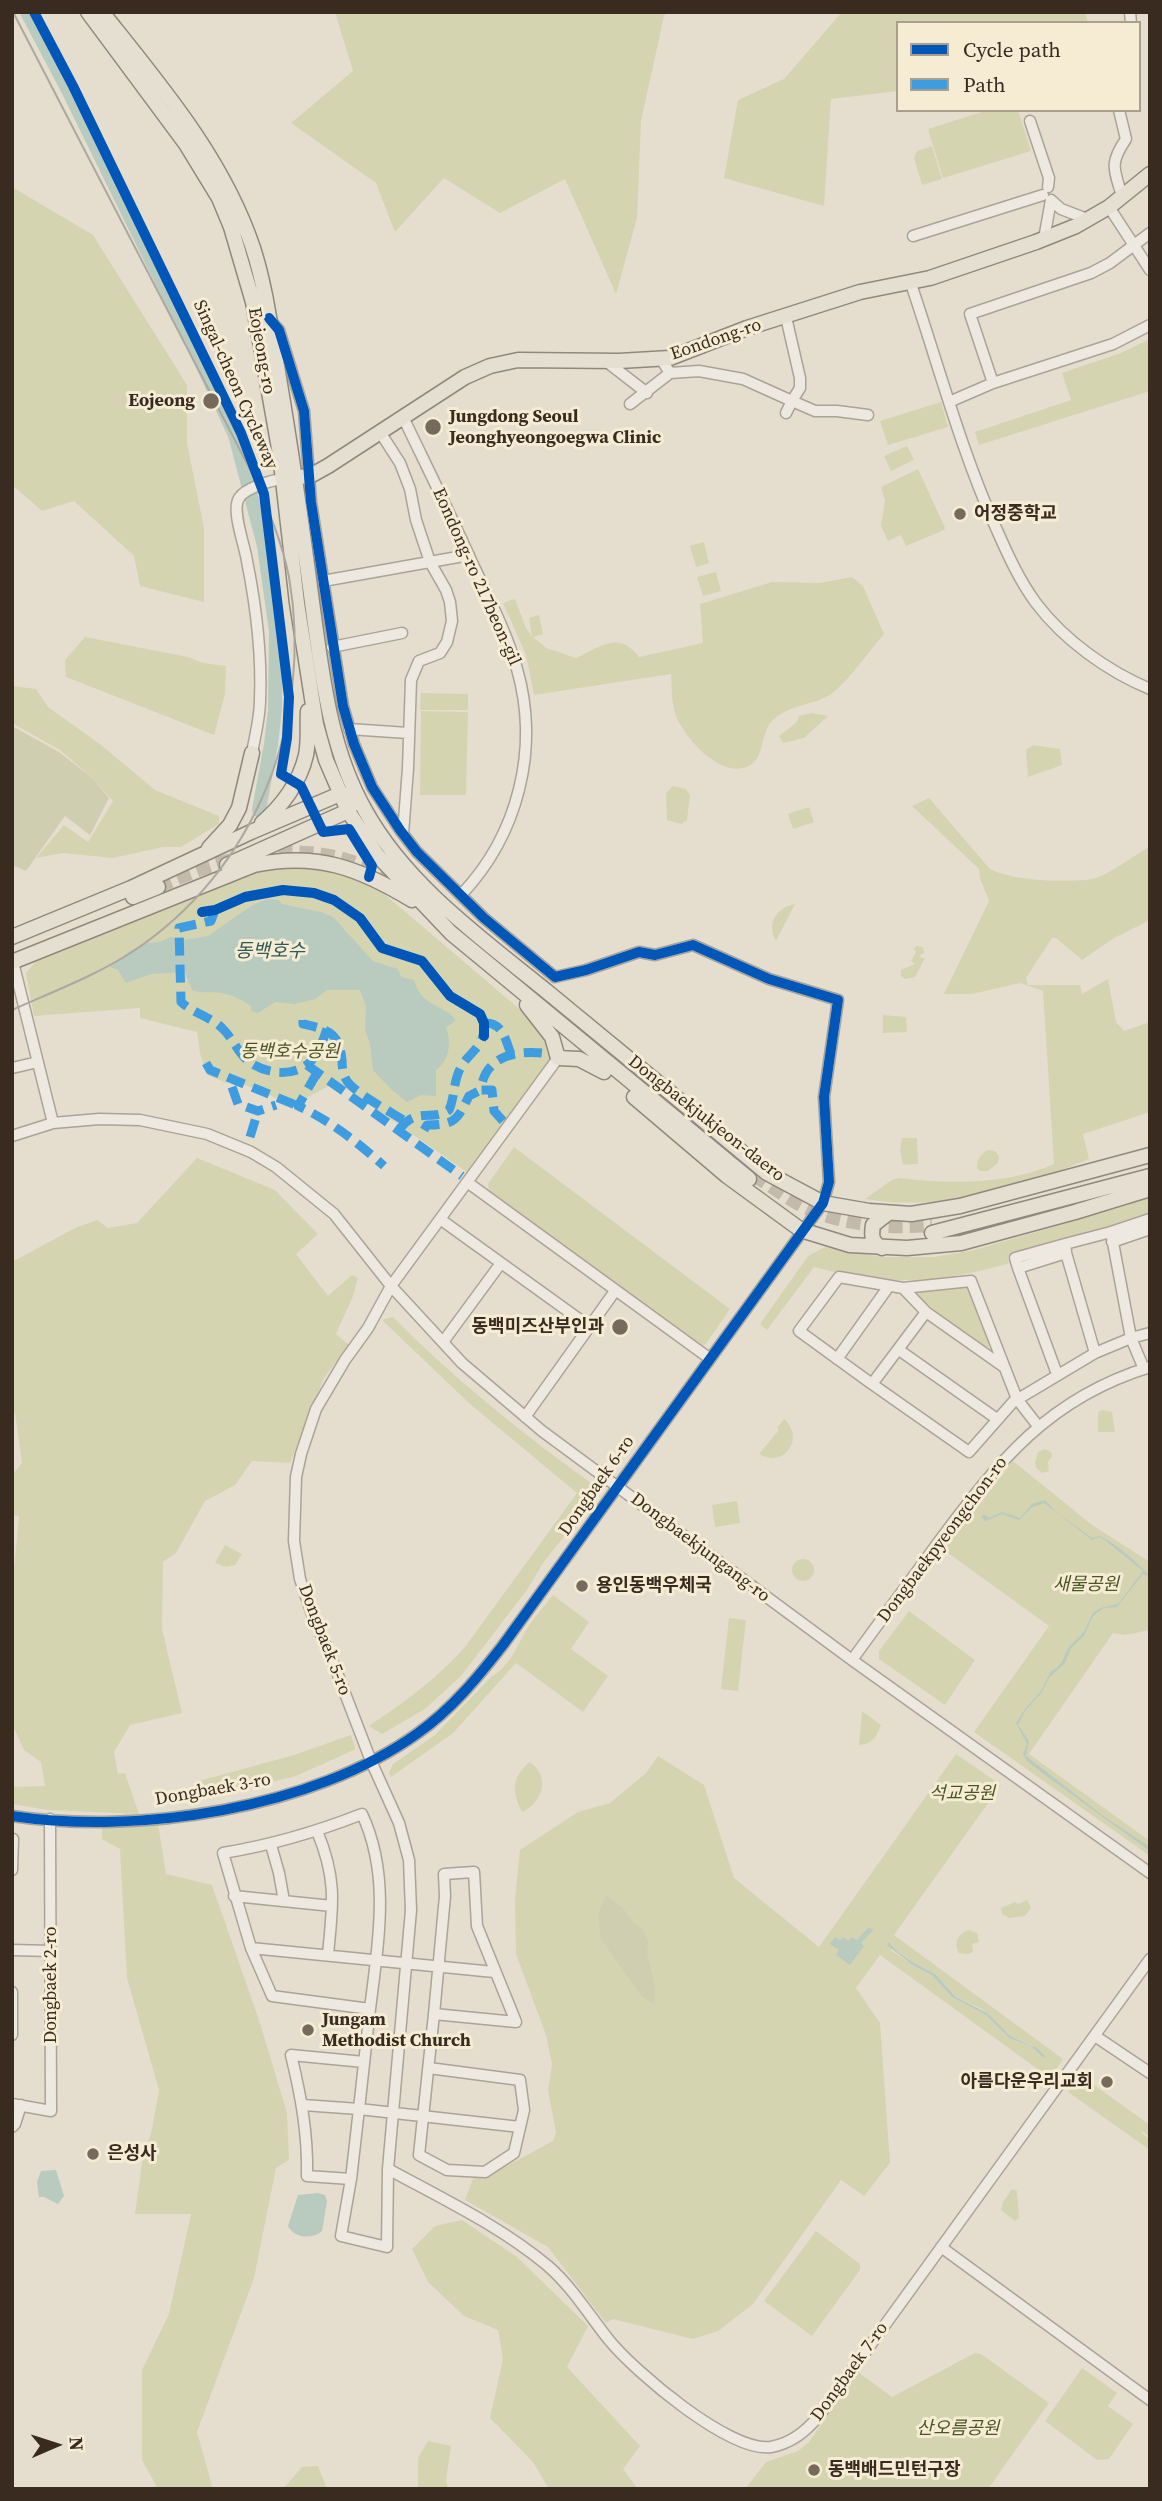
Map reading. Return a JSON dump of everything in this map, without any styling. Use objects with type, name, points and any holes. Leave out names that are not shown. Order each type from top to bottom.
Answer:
[{"type":"main road","name":"Eojeong-ro","points":[[88,12],[216,166],[242,218],[253,249],[269,318],[282,479],[309,689],[326,760],[348,811]]},
{"type":"main road","name":"Eojeong-ro","points":[[102,12],[192,140],[219,198],[241,257],[253,302],[282,479],[330,721],[357,796]]},
{"type":"main road","name":"Eondong-ro","points":[[282,479],[310,476],[465,377],[496,363],[531,359],[607,362],[670,358],[747,328],[860,292],[930,278],[1044,239],[1109,207],[1150,174]]},
{"type":"main road","points":[[251,832],[270,816],[296,782],[306,755],[309,689]]},
{"type":"main road","points":[[204,853],[230,825],[239,808],[252,753]]},
{"type":"main road","points":[[12,937],[131,888],[340,794],[357,796],[348,811],[214,871],[166,901]]},
{"type":"main road","name":"Dongbaekjukjeon-daero","points":[[357,796],[406,869],[471,929],[776,1178],[823,1202],[887,1213],[911,1214],[960,1206],[1150,1155]]},
{"type":"main road","name":"Dongbaekjukjeon-daero","points":[[348,811],[377,855],[451,933],[527,1005],[727,1176],[801,1230],[850,1245],[882,1248],[961,1244],[1150,1188]]},
{"type":"main road","points":[[274,845],[299,821],[297,816],[290,815]]},
{"type":"main road","points":[[13,962],[254,864],[282,859],[318,862],[359,872],[426,907]]},
{"type":"main road","points":[[12,945],[158,887]]},
{"type":"main road","name":"Dongbaekjukjeon-daero","points":[[451,933],[749,1179]]},
{"type":"main road","points":[[527,1005],[552,1037],[558,1058],[579,1059],[604,1072]]},
{"type":"main road","points":[[1150,1169],[932,1229],[1150,1176]]},
{"type":"main road","points":[[758,1198],[766,1199],[774,1193],[777,1187],[776,1178]]},
{"type":"main road","points":[[882,1248],[872,1237],[873,1225],[887,1213]]},
{"type":"street","points":[[1119,112],[1126,139],[1118,151],[1114,167],[1122,196]]},
{"type":"street","points":[[1030,121],[1049,178],[1044,239]]},
{"type":"street","points":[[1047,194],[1062,209],[1087,219]]},
{"type":"street","points":[[914,236],[1047,194]]},
{"type":"street","points":[[1109,207],[1150,271]]},
{"type":"street","points":[[993,383],[970,314],[1091,273],[1110,263],[1150,233]]},
{"type":"street","points":[[910,281],[990,516],[1036,603],[1056,626],[1090,654],[1121,675],[1150,689]]},
{"type":"street","points":[[786,317],[800,378],[800,388],[786,414]]},
{"type":"street","points":[[269,318],[279,330],[304,411],[311,502],[332,647],[349,729],[372,787],[417,852],[484,918],[555,977],[586,970],[639,952],[655,955],[693,945],[769,979],[838,1000],[824,1097],[829,1182],[823,1202]]},
{"type":"street","points":[[949,402],[993,383],[1113,344],[1150,325]]},
{"type":"street","points":[[661,359],[670,373]]},
{"type":"street","points":[[607,362],[648,393]]},
{"type":"street","points":[[631,404],[670,373],[699,371],[743,379],[816,411],[868,415]]},
{"type":"street","name":"Eondong-ro 217beon-gil","points":[[403,417],[469,555],[513,657],[524,699],[527,740],[522,780],[510,821],[485,867],[461,895]]},
{"type":"street","points":[[380,432],[400,463],[410,488],[416,520],[430,562],[446,590],[452,621],[447,642],[440,653],[419,662],[411,680],[403,834]]},
{"type":"street","points":[[252,753],[260,702],[260,662],[252,587],[236,509],[238,498],[243,494],[282,479]]},
{"type":"street","points":[[323,581],[469,555]]},
{"type":"street","points":[[332,647],[402,633]]},
{"type":"street","points":[[349,729],[408,733]]},
{"type":"street","points":[[13,962],[53,1123]]},
{"type":"street","name":"Dongbaek 5-ro","points":[[351,2179],[341,2236],[387,2247],[388,2169],[411,1896],[407,1851],[400,1823],[371,1761],[305,1598],[294,1541],[294,1498],[301,1454],[316,1409],[368,1328],[391,1286],[558,1058]]},
{"type":"street","points":[[12,1068],[38,1062]]},
{"type":"street","name":"Dongbaekjungang-ro","points":[[12,1136],[53,1123],[112,1118],[155,1122],[207,1134],[251,1152],[284,1172],[324,1205],[352,1235],[391,1286],[462,1363],[525,1417],[852,1660],[1150,1873]]},
{"type":"street","points":[[467,1182],[709,1358]]},
{"type":"street","name":"Dongbaek 6-ro","points":[[371,1761],[417,1734],[459,1698],[503,1645],[823,1202]]},
{"type":"street","points":[[440,1219],[590,1327]]},
{"type":"street","points":[[1112,1237],[1150,1219]]},
{"type":"street","points":[[1057,1374],[1018,1268],[1065,1249],[1150,1229]]},
{"type":"street","points":[[1112,1237],[1131,1338],[1147,1368]]},
{"type":"street","points":[[1065,1249],[1095,1353]]},
{"type":"street","points":[[443,1342],[501,1263]]},
{"type":"street","points":[[1038,1426],[1017,1399],[971,1281],[903,1289],[839,1277],[799,1331],[969,1452],[1017,1399],[1095,1353],[1150,1333]]},
{"type":"street","points":[[837,1359],[889,1286]]},
{"type":"street","points":[[903,1289],[926,1312],[1004,1367]]},
{"type":"street","points":[[525,1417],[615,1291]]},
{"type":"street","points":[[872,1384],[926,1312]]},
{"type":"street","points":[[899,1350],[998,1419]]},
{"type":"street","name":"Dongbaekpyeongchon-ro","points":[[852,1660],[972,1497],[1002,1461],[1038,1426],[1091,1391],[1147,1368]]},
{"type":"street","name":"Dongbaek 3-ro","points":[[12,1816],[116,1821],[195,1814],[283,1795],[371,1761]]},
{"type":"street","points":[[364,2062],[291,2055],[303,2105],[308,2142],[307,2176],[351,2179],[376,1960],[381,1879],[372,1836],[362,1814],[271,1845],[223,1853],[251,1948],[272,1996],[370,2009]]},
{"type":"street","name":"Dongbaek 2-ro","points":[[17,2105],[51,2111],[50,1819]]},
{"type":"street","points":[[317,1831],[326,1852],[332,1882],[328,1954]]},
{"type":"street","points":[[12,1870],[13,1839]]},
{"type":"street","points":[[271,1845],[284,1901]]},
{"type":"street","points":[[429,2068],[520,2080],[524,2110],[514,2153],[485,2172],[447,2170],[419,2155],[429,2068],[434,2014],[439,1967],[445,1896],[444,1874],[474,1872],[477,1926],[516,2022],[434,2014]]},
{"type":"street","points":[[234,1896],[332,1906]]},
{"type":"street","points":[[251,1948],[494,1972]]},
{"type":"street","points":[[12,1950],[51,1951]]},
{"type":"street","name":"Dongbaek 7-ro","points":[[388,2169],[510,2236],[577,2295],[609,2340],[660,2389],[748,2444],[766,2447],[787,2442],[805,2432],[819,2416],[1150,1959]]},
{"type":"street","points":[[12,1992],[12,2035]]},
{"type":"street","points":[[1096,2036],[1150,2073]]},
{"type":"street","points":[[12,2127],[15,2124],[17,2105]]},
{"type":"street","points":[[303,2105],[393,2112],[520,2127]]},
{"type":"street","points":[[941,2247],[1150,2400]]},
{"type":"green space","points":[[335,12],[667,12],[641,121],[637,218],[616,294],[565,179],[500,213],[444,178],[395,232],[376,183],[291,123],[353,71]]},
{"type":"green space","points":[[842,12],[1085,12],[1087,21],[896,21],[896,91],[831,99],[824,206],[724,178],[738,100],[784,79]]},
{"type":"green space","points":[[982,112],[1019,112],[1031,151],[943,178],[928,129]]},
{"type":"green space","points":[[932,146],[942,179],[922,185],[914,158],[917,151]]},
{"type":"green space","points":[[12,187],[93,235],[187,385],[187,443],[204,528],[204,602],[140,586],[134,556],[74,501],[42,511],[12,485]]},
{"type":"green space","points":[[1150,339],[1150,391],[979,445],[975,432],[1071,400],[1062,373],[1121,353]]},
{"type":"green space","points":[[941,402],[948,427],[888,445],[880,421]]},
{"type":"green space","points":[[907,446],[914,460],[891,471],[884,456]]},
{"type":"green space","points":[[918,469],[945,528],[906,546],[901,535],[888,541],[881,526],[885,501],[881,487]]},
{"type":"green space","points":[[704,542],[709,563],[696,567],[690,546]]},
{"type":"green space","points":[[716,572],[721,591],[703,596],[697,577]]},
{"type":"green space","points":[[852,577],[863,586],[884,634],[852,674],[831,694],[787,711],[773,720],[766,730],[757,758],[742,768],[719,764],[697,747],[688,736],[674,711],[671,674],[534,695],[526,655],[503,603],[515,599],[526,628],[532,636],[529,618],[539,615],[543,634],[533,637],[546,648],[576,658],[609,643],[617,643],[632,649],[639,657],[703,643],[700,604],[772,582],[820,583]]},
{"type":"green space","points":[[85,637],[226,666],[225,694],[214,735],[66,677],[65,660]]},
{"type":"green space","points":[[12,686],[36,689],[48,707],[101,745],[155,790],[219,816],[219,824],[181,847],[163,847],[113,858],[63,853],[36,858],[64,825],[88,842],[113,801],[60,750],[12,723]]},
{"type":"green space","points":[[421,693],[468,694],[468,710],[420,710]]},
{"type":"green space","points":[[421,711],[468,712],[466,795],[420,795]]},
{"type":"green space","points":[[811,713],[828,716],[804,738],[783,743],[779,736],[797,722],[799,716]]},
{"type":"green space","points":[[12,726],[59,752],[91,777],[109,798],[90,835],[65,816],[26,871],[12,865]]},
{"type":"green space","points":[[1033,745],[1060,749],[1062,765],[1028,777],[1026,750]]},
{"type":"green space","points":[[673,786],[686,789],[690,795],[687,820],[681,824],[667,820],[666,793]]},
{"type":"green space","points":[[929,798],[989,868],[1010,876],[1054,881],[1092,879],[1113,870],[1150,846],[1150,920],[1114,938],[1082,960],[1056,938],[1052,938],[1026,978],[1028,985],[1080,985],[1082,994],[1108,979],[1116,1022],[1124,1031],[1150,1022],[1150,1112],[1083,1134],[1089,1159],[1008,1188],[951,1200],[894,1202],[865,1199],[899,1178],[978,1181],[1017,1176],[1054,1164],[1043,991],[1020,983],[972,994],[944,994],[989,901],[979,869],[912,806]]},
{"type":"green space","points":[[809,807],[814,822],[793,829],[788,814]]},
{"type":"green space","name":"동백호수공원","points":[[290,865],[330,870],[382,892],[544,1030],[552,1051],[550,1060],[467,1172],[337,1082],[292,1105],[234,1080],[227,1083],[207,1075],[197,1032],[140,1018],[140,1008],[34,1016],[26,973],[36,961],[129,924],[247,871]]},
{"type":"green space","points":[[795,904],[776,941],[772,928],[775,917],[783,909]]},
{"type":"green space","points":[[916,946],[923,947],[924,953],[920,955],[925,958],[915,977],[905,979],[901,976],[901,970],[915,964],[911,961]]},
{"type":"green space","points":[[883,1015],[906,1017],[907,1032],[883,1033]]},
{"type":"green space","points":[[902,1138],[917,1138],[918,1164],[903,1165],[900,1150]]},
{"type":"green space","points":[[514,1147],[730,1309],[705,1345],[697,1345],[489,1191],[488,1184]]},
{"type":"green space","points":[[988,1150],[995,1151],[999,1156],[998,1163],[988,1171],[980,1171],[977,1168],[978,1160]]},
{"type":"green space","points":[[197,1158],[275,1190],[318,1234],[296,1254],[328,1296],[352,1275],[358,1278],[336,1334],[349,1345],[324,1378],[290,1463],[252,1461],[235,1485],[205,1501],[176,1553],[163,1562],[162,1629],[182,1713],[130,1725],[114,1752],[118,1774],[125,1773],[139,1814],[48,1810],[12,1804],[12,1787],[45,1786],[41,1762],[24,1750],[12,1724],[12,1592],[19,1516],[12,1515],[12,1475],[22,1463],[15,1413],[12,1412],[12,1262],[75,1228],[97,1220],[108,1228],[137,1223]]},
{"type":"green space","points":[[1150,1196],[1150,1212],[1101,1229],[1015,1252],[1008,1257],[1009,1263],[984,1270],[935,1279],[888,1280],[814,1267],[767,1330],[760,1324],[808,1256],[825,1247],[882,1257],[934,1257],[974,1250],[1126,1206]]},
{"type":"green space","points":[[967,1285],[991,1344],[986,1349],[917,1297],[918,1292]]},
{"type":"green space","points":[[393,1317],[490,1405],[595,1486],[594,1499],[543,1563],[527,1590],[461,1676],[425,1709],[382,1734],[369,1726],[420,1689],[465,1647],[577,1493],[470,1404],[382,1320]]},
{"type":"green space","points":[[1098,1412],[1112,1412],[1115,1432],[1098,1432]]},
{"type":"green space","points":[[784,1419],[793,1434],[790,1449],[777,1457],[769,1458],[759,1454],[779,1430],[777,1428]]},
{"type":"green space","points":[[1045,1449],[1051,1452],[1052,1456],[1048,1462],[1049,1471],[1042,1473],[1036,1468],[1035,1462],[1038,1452]]},
{"type":"green space","name":"새물공원","points":[[1013,1461],[1092,1525],[1150,1562],[1150,1630],[1125,1635],[1113,1633],[1029,1754],[1150,1841],[1150,1856],[974,1732],[1049,1626],[944,1550]]},
{"type":"green space","points":[[737,1501],[740,1523],[715,1527],[712,1505]]},
{"type":"green space","points":[[225,1545],[242,1554],[235,1565],[226,1567],[215,1563]]},
{"type":"green space","points":[[803,1559],[813,1566],[814,1570],[807,1580],[803,1581],[793,1574],[792,1570],[799,1560]]},
{"type":"green space","points":[[553,1595],[589,1622],[571,1649],[608,1676],[583,1712],[516,1663],[453,1733],[391,1777],[389,1773],[393,1764],[435,1735],[503,1667]]},
{"type":"green space","points":[[909,1611],[975,1660],[945,1705],[879,1659],[879,1651]]},
{"type":"green space","points":[[729,1618],[746,1620],[738,1691],[721,1689]]},
{"type":"green space","points":[[862,1711],[881,1725],[873,1739],[859,1745]]},
{"type":"green space","points":[[351,1735],[354,1750],[296,1776],[235,1791],[201,1796],[199,1781],[294,1755]]},
{"type":"green space","name":"석교공원","points":[[956,1754],[1001,1785],[894,1935],[1063,2059],[1050,2078],[880,1955],[856,1988],[880,2023],[890,2163],[864,2196],[841,2180],[753,2304],[718,2331],[693,2339],[613,2319],[606,2323],[548,2247],[465,2200],[474,2176],[486,2177],[553,2141],[556,2132],[548,2091],[552,2064],[546,2035],[516,1954],[515,1899],[520,1850],[578,1812],[610,1803],[646,1773],[658,1756],[704,1785],[734,1878],[819,1947]],"holes":[[[889,1942],[898,1952],[935,1974],[956,1997],[982,2009],[1010,2036],[1032,2045],[1045,2057],[1031,2046],[1009,2038],[986,2015],[952,1997],[933,1976],[892,1951]]]},
{"type":"green space","points":[[530,1762],[541,1775],[542,1789],[535,1802],[522,1812],[515,1785],[519,1773]]},
{"type":"green space","points":[[158,1824],[166,1874],[212,1885],[260,2023],[287,2113],[289,2160],[276,2168],[254,2278],[197,2432],[213,2489],[158,2489],[142,2460],[142,2370],[169,2314],[191,2214],[135,2214],[142,2163],[159,2090],[127,1978],[120,1849],[102,1839],[102,1827]]},
{"type":"green space","points":[[606,1895],[623,1908],[642,1929],[648,1941],[647,1955],[654,1982],[655,2005],[642,1997],[601,1939],[598,1916]]},
{"type":"green space","points":[[1027,1900],[1031,1908],[1025,1916],[1009,1918],[1002,1914],[1001,1908]]},
{"type":"green space","points":[[969,1930],[977,1933],[979,1942],[972,1944],[973,1952],[959,1953],[956,1946],[958,1939],[962,1933]]},
{"type":"green space","points":[[1080,2075],[1150,2125],[1150,2137],[1141,2132],[1150,2140],[1150,2150],[1068,2092]]},
{"type":"green space","points":[[1012,2189],[1017,2191],[1019,2218],[1015,2221],[1001,2210]]},
{"type":"green space","points":[[462,2220],[517,2257],[588,2326],[567,2367],[640,2446],[623,2469],[638,2489],[549,2489],[533,2462],[490,2418],[503,2359],[498,2330],[464,2316],[428,2282],[412,2249],[435,2226]]},
{"type":"green space","points":[[816,2231],[860,2264],[860,2270],[812,2336],[764,2301]]},
{"type":"green space","name":"산오름공원","points":[[975,2353],[981,2354],[1049,2403],[988,2489],[745,2489],[766,2462],[798,2451],[809,2442],[858,2372],[892,2397]]},
{"type":"green space","points":[[1082,2368],[1117,2393],[1108,2406],[1133,2424],[1109,2459],[1097,2460],[1045,2421]]},
{"type":"green space","points":[[428,2441],[451,2446],[446,2480],[448,2489],[418,2489],[418,2458]]},
{"type":"green space","points":[[318,2466],[327,2489],[283,2489],[302,2467]]},
{"type":"water","name":"동백호수","points":[[267,899],[279,900],[282,904],[333,917],[373,961],[398,969],[401,977],[414,980],[417,989],[427,1000],[456,1020],[446,1028],[448,1051],[444,1062],[436,1070],[436,1096],[421,1095],[407,1102],[373,1070],[365,1029],[366,1006],[360,990],[327,990],[315,999],[295,1004],[275,1002],[258,1013],[251,1011],[248,1004],[230,995],[192,990],[185,972],[151,974],[126,983],[118,970],[110,967],[130,951],[147,943],[160,942],[171,937],[184,940],[208,936],[251,906]]},
{"type":"water","points":[[1045,1500],[1056,1512],[1092,1538],[1099,1536],[1120,1549],[1150,1576],[1143,1574],[1117,1607],[1104,1608],[1093,1616],[1084,1636],[1071,1648],[1065,1663],[1049,1678],[1042,1692],[1025,1711],[1018,1725],[1029,1741],[1026,1756],[1102,1815],[1150,1847],[1150,1851],[1049,1778],[1027,1761],[1023,1754],[1027,1744],[1016,1723],[1025,1709],[1041,1691],[1051,1671],[1059,1666],[1068,1649],[1084,1631],[1093,1613],[1099,1609],[1119,1603],[1143,1571],[1106,1541],[1099,1537],[1092,1540],[1044,1503],[1031,1508],[1019,1520],[1002,1514],[985,1521],[981,1516],[989,1518],[1002,1512],[1020,1518],[1032,1504]]},
{"type":"water","points":[[868,1928],[874,1929],[861,1943],[864,1946],[850,1965],[836,1955],[839,1950],[830,1944],[835,1937],[840,1940],[843,1937],[849,1941],[851,1937],[857,1940]]},
{"type":"water","points":[[889,1942],[909,1960],[935,1974],[956,1997],[987,2013],[1010,2036],[1037,2048],[1044,2058],[1031,2046],[1009,2038],[986,2015],[952,1997],[933,1976],[911,1964],[887,1945]]},
{"type":"water","points":[[56,2170],[64,2196],[58,2204],[39,2197],[37,2182],[41,2171]]},
{"type":"water","points":[[298,2195],[325,2195],[327,2201],[322,2231],[308,2237],[294,2233],[288,2226]]},
{"type":"waterway","points":[[27,12],[68,90],[235,435],[264,546],[276,631],[275,710],[259,810]]},
{"type":"tunnel","points":[[158,887],[219,863],[281,852],[312,853],[342,859],[372,870],[402,887]]},
{"type":"tunnel","points":[[496,959],[760,1179],[795,1202],[822,1214],[853,1222],[884,1226],[932,1225]]},
{"type":"tram line","points":[[12,1010],[88,976],[132,952],[175,918],[212,879],[243,835],[266,788],[283,737],[292,685],[295,631],[286,564],[254,477],[13,12]]},
{"type":"marked path","points":[[215,910],[211,921],[179,928],[181,1002],[222,1028],[252,1064],[270,1071],[289,1072],[306,1065],[318,1052],[327,1029]]},
{"type":"marked path","points":[[303,1020],[303,1024],[320,1028],[335,1038],[341,1051],[344,1074],[351,1086],[405,1121]]},
{"type":"marked path","points":[[484,1023],[499,1028],[511,1054]]},
{"type":"marked path","points":[[399,1130],[411,1118],[436,1115],[449,1110],[458,1072],[481,1041],[484,1030]]},
{"type":"marked path","points":[[503,1121],[494,1111],[492,1090],[481,1090],[489,1069],[496,1062],[515,1054],[549,1054]]},
{"type":"marked path","points":[[206,1063],[210,1070],[298,1106]]},
{"type":"marked path","points":[[307,1065],[462,1176]]},
{"type":"marked path","points":[[317,1073],[298,1106],[322,1118],[384,1166]]},
{"type":"marked path","points":[[232,1087],[238,1104],[258,1111],[276,1105]]},
{"type":"marked path","points":[[424,1130],[427,1125],[444,1124],[454,1120],[469,1096],[481,1090]]},
{"type":"marked path","points":[[250,1137],[258,1111]]},
{"type":"cycle path","name":"Singal-cheon Cycleway","points":[[34,12],[73,86],[241,433],[264,494],[289,697],[287,738],[281,774],[301,786],[323,832],[349,829],[372,866],[369,877]]},
{"type":"cycle path","points":[[12,1816],[61,1821],[114,1822],[223,1810],[277,1798],[328,1781],[376,1759],[430,1724],[464,1692],[503,1645],[823,1203],[829,1182],[824,1097],[838,1000],[769,979],[693,945],[655,955],[639,952],[586,970],[555,977],[484,918],[417,852],[372,787],[354,744],[343,706],[311,502],[304,411],[279,330],[269,318]]},
{"type":"cycle path","points":[[202,912],[215,910],[245,897],[283,890],[314,893],[334,900],[360,918],[382,948],[422,961],[450,996],[480,1014],[484,1023],[484,1036]]},
{"type":"place","name":"Eojeong","points":[[211,401]]},
{"type":"place","name":"Jungdong Seoul Jeonghyeongoegwa Clinic","points":[[433,427]]},
{"type":"place","name":"어정중학교","points":[[960,514]]},
{"type":"place","name":"동백미즈산부인과","points":[[620,1327]]},
{"type":"place","name":"용인동백우체국","points":[[582,1586]]},
{"type":"place","name":"Jungam Methodist Church","points":[[308,2030]]},
{"type":"place","name":"아름다운우리교회","points":[[1107,2082]]},
{"type":"place","name":"은성사","points":[[93,2154]]},
{"type":"place","name":"동백배드민턴구장","points":[[814,2470]]}]
